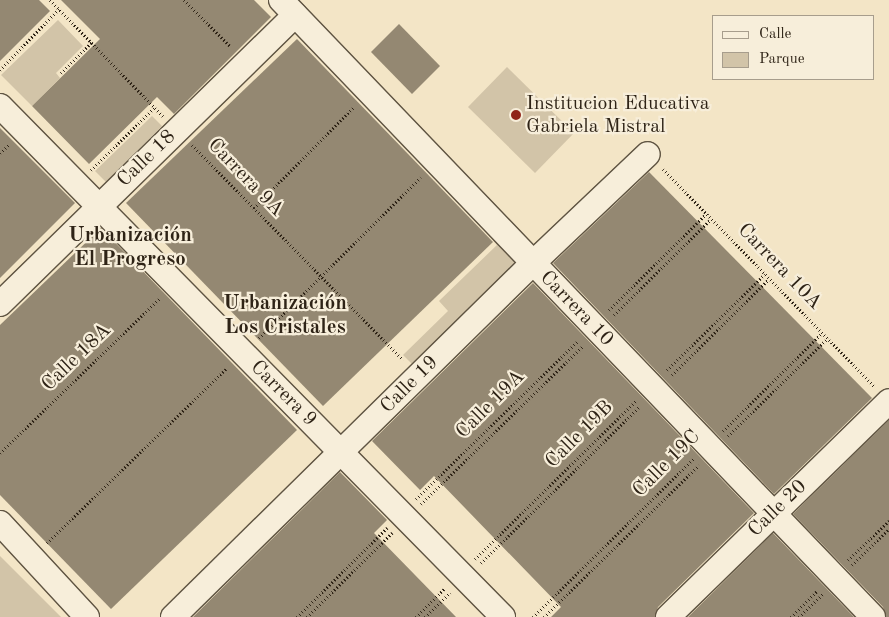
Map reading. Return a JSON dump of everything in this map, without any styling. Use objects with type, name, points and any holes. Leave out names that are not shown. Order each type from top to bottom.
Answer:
[{"type":"street","name":"Calle 18","points":[[0,304],[246,63],[288,7]]},
{"type":"street","name":"Carrera 10","points":[[288,7],[772,514],[873,617]]},
{"type":"street","name":"Carrera 9","points":[[0,106],[504,617]]},
{"type":"street","name":"Calle 19","points":[[173,617],[342,453],[533,263],[648,154]]},
{"type":"street","name":"Calle 20","points":[[668,617],[889,401]]},
{"type":"street","points":[[0,523],[87,617]]},
{"type":"path","name":"Carrera 9A","points":[[50,0],[419,376]]},
{"type":"path","points":[[184,0],[246,63]]},
{"type":"path","points":[[0,70],[59,9]]},
{"type":"path","points":[[61,73],[92,42]]},
{"type":"path","points":[[254,208],[369,93]]},
{"type":"path","points":[[76,184],[155,107]]},
{"type":"path","name":"Carrera 10A","points":[[648,154],[889,401]]},
{"type":"path","name":"Calle 19A","points":[[307,617],[404,516],[595,329],[706,214]]},
{"type":"path","name":"Calle 19A","points":[[297,617],[404,516],[595,329],[712,219]]},
{"type":"path","name":"Calle 19B","points":[[416,617],[463,576],[653,389],[765,274]]},
{"type":"path","name":"Calle 19B","points":[[425,617],[463,576],[653,389],[769,279]]},
{"type":"path","name":"Calle 18A","points":[[0,453],[175,284]]},
{"type":"path","name":"Calle 19C","points":[[544,617],[822,333]]},
{"type":"path","name":"Calle 19C","points":[[533,617],[828,338]]},
{"type":"green space","points":[[58,20],[83,46],[56,73],[60,78],[32,106],[1,75]]},
{"type":"green space","points":[[507,67],[574,133],[535,173],[468,107]]},
{"type":"green space","points":[[152,116],[162,126],[106,182],[95,171]]},
{"type":"green space","points":[[491,227],[519,259],[520,272],[420,372],[403,355],[448,311],[439,301],[497,245],[486,232]]},
{"type":"green space","points":[[0,556],[61,617],[0,617]]},
{"type":"building","points":[[0,0],[39,0],[50,11],[0,61]]},
{"type":"building","points":[[61,0],[254,0],[271,17],[174,114],[157,97],[89,164],[32,106],[100,39]]},
{"type":"building","points":[[399,24],[440,66],[412,94],[371,52]]},
{"type":"building","points":[[297,39],[493,242],[323,406],[126,203]]},
{"type":"building","points":[[0,128],[75,203],[0,278]]},
{"type":"building","points":[[649,172],[872,398],[774,494],[553,263]]},
{"type":"building","points":[[101,228],[297,430],[111,609],[0,495],[0,325]]},
{"type":"building","points":[[533,283],[754,513],[658,607],[655,617],[551,617],[561,607],[434,476],[420,490],[372,441]]},
{"type":"building","points":[[889,420],[889,617],[886,617],[883,607],[793,514]]},
{"type":"building","points":[[340,472],[387,520],[374,533],[456,617],[193,617]]},
{"type":"building","points":[[773,533],[854,617],[688,617]]},
{"type":"place","name":"Institucion Educativa Gabriela Mistral","points":[[516,115]]},
{"type":"district","name":"Urbanización El Progreso","points":[[130,248]]},
{"type":"district","name":"Urbanización Los Cristales","points":[[285,316]]}]
